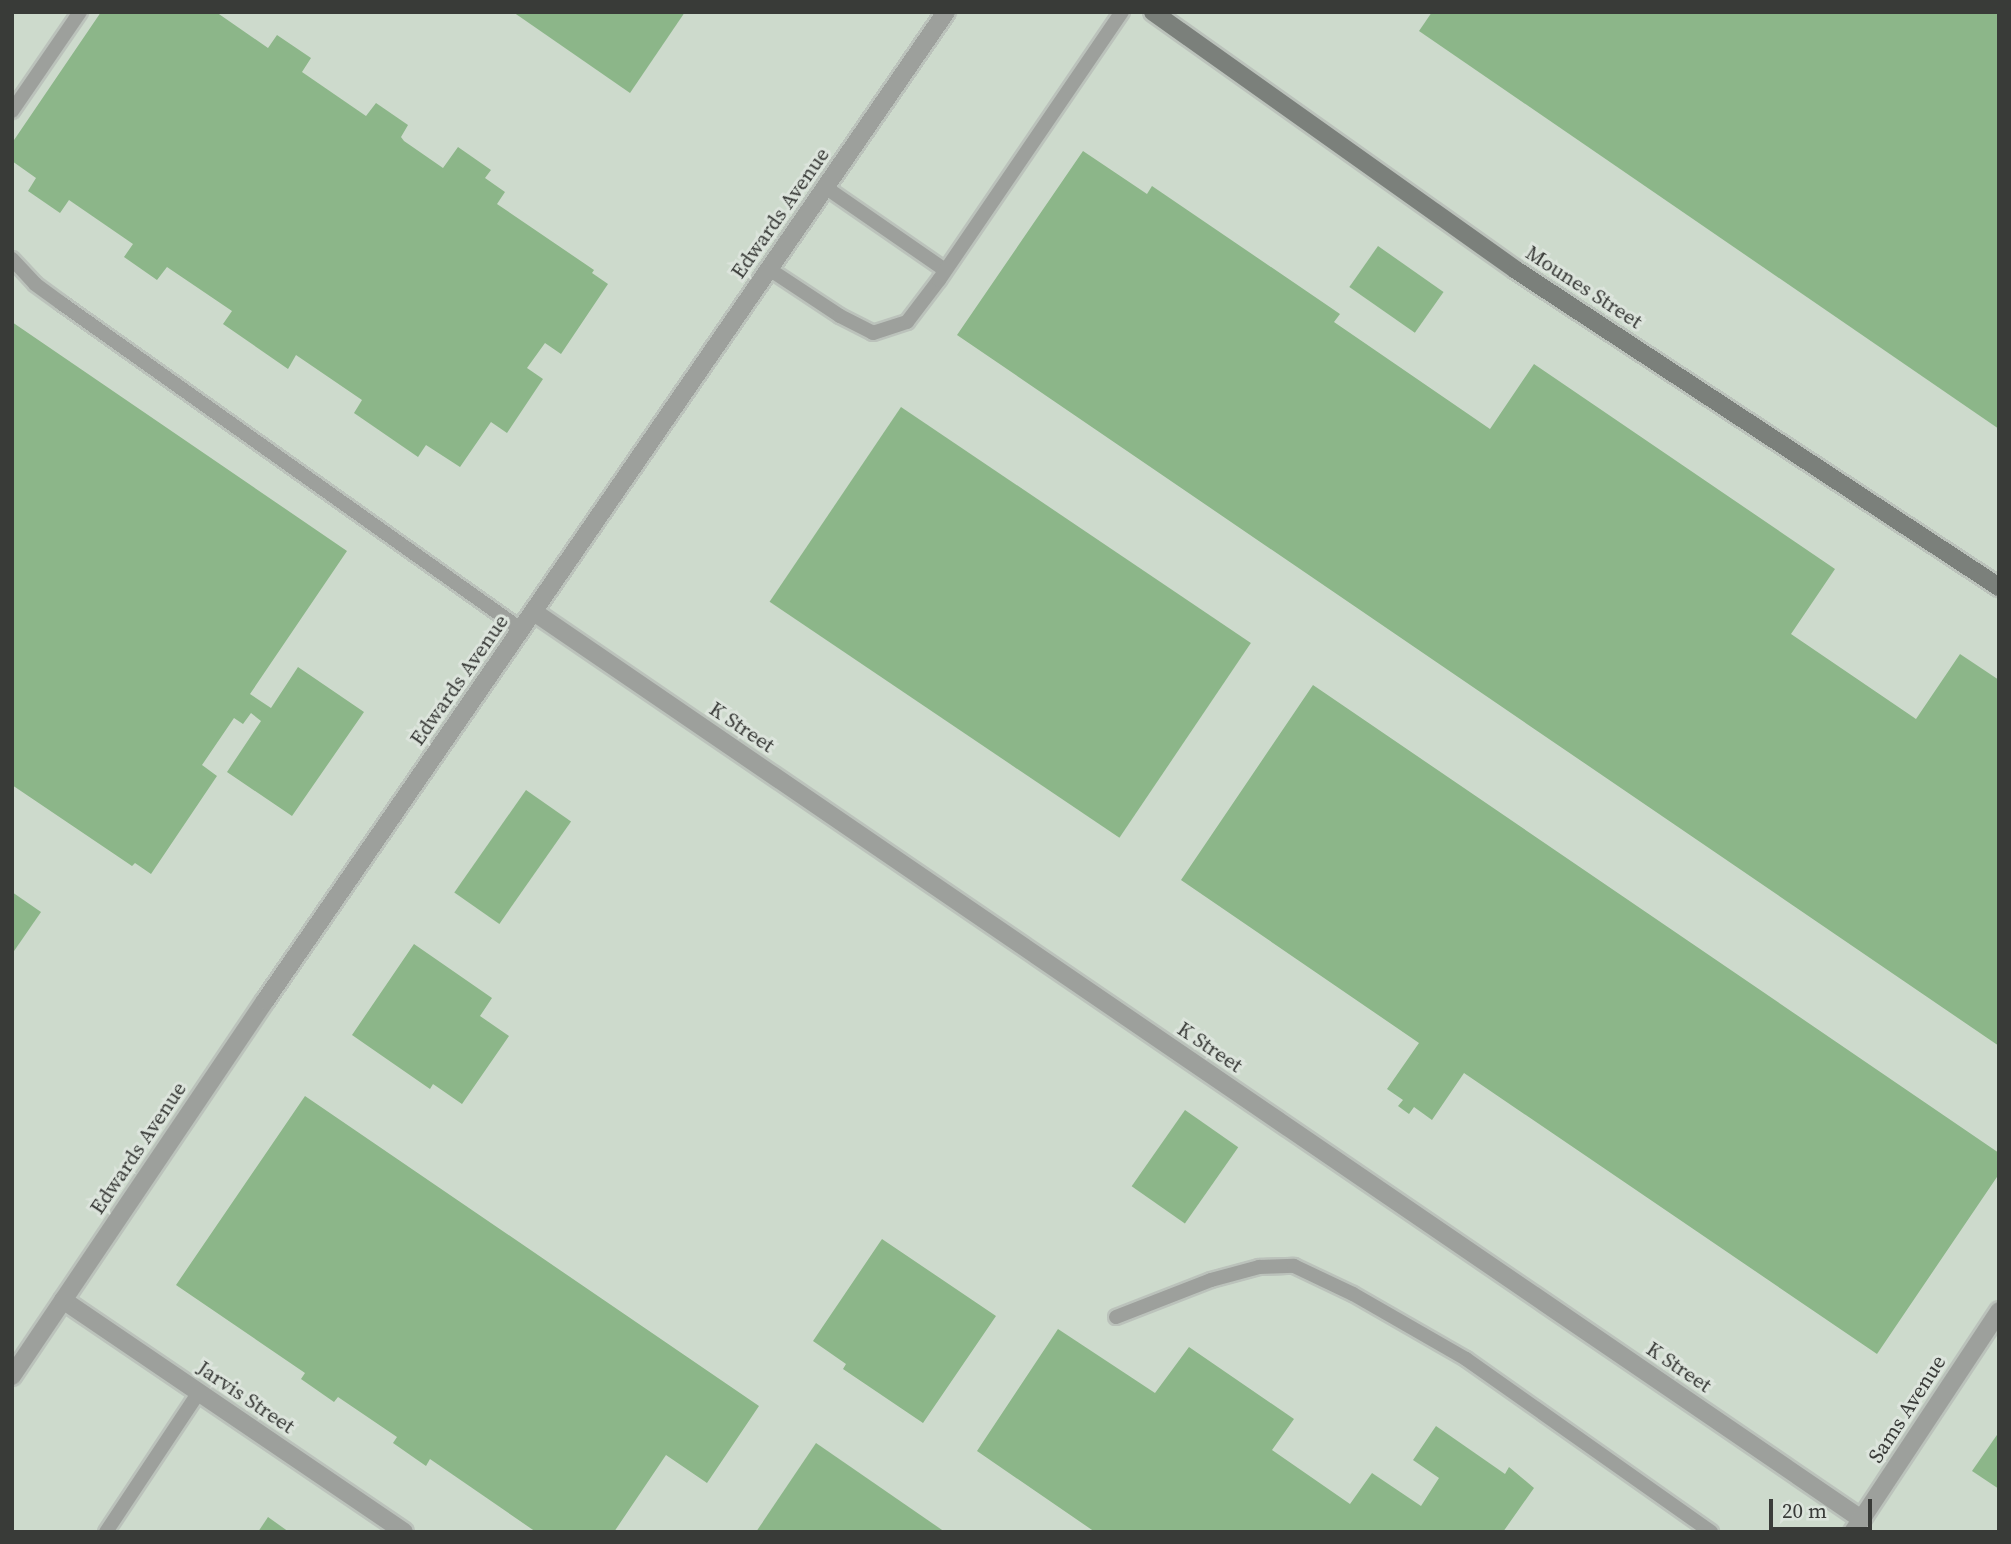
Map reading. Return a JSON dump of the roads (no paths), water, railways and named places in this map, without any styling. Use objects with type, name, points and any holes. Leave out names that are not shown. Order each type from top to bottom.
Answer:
[{"type":"main road","name":"Mounes Street","points":[[1153,12],[1516,270],[1999,587]]},
{"type":"street","name":"Edwards Avenue","points":[[12,1376],[946,12]]},
{"type":"street","name":"K Street","points":[[534,612],[1857,1525]]},
{"type":"street","name":"Jarvis Street","points":[[63,1300],[404,1532]]},
{"type":"street","name":"Sams Avenue","points":[[1857,1525],[1999,1311]]},
{"type":"lane","points":[[12,111],[80,12]]},
{"type":"lane","points":[[769,269],[840,316],[873,333],[907,321],[1122,12]]},
{"type":"lane","points":[[825,187],[945,270]]},
{"type":"lane","points":[[12,259],[35,284],[61,303],[522,630]]},
{"type":"lane","points":[[1116,1317],[1211,1280],[1259,1267],[1294,1266],[1353,1294],[1466,1359],[1711,1532]]},
{"type":"lane","points":[[106,1532],[199,1392]]}]
